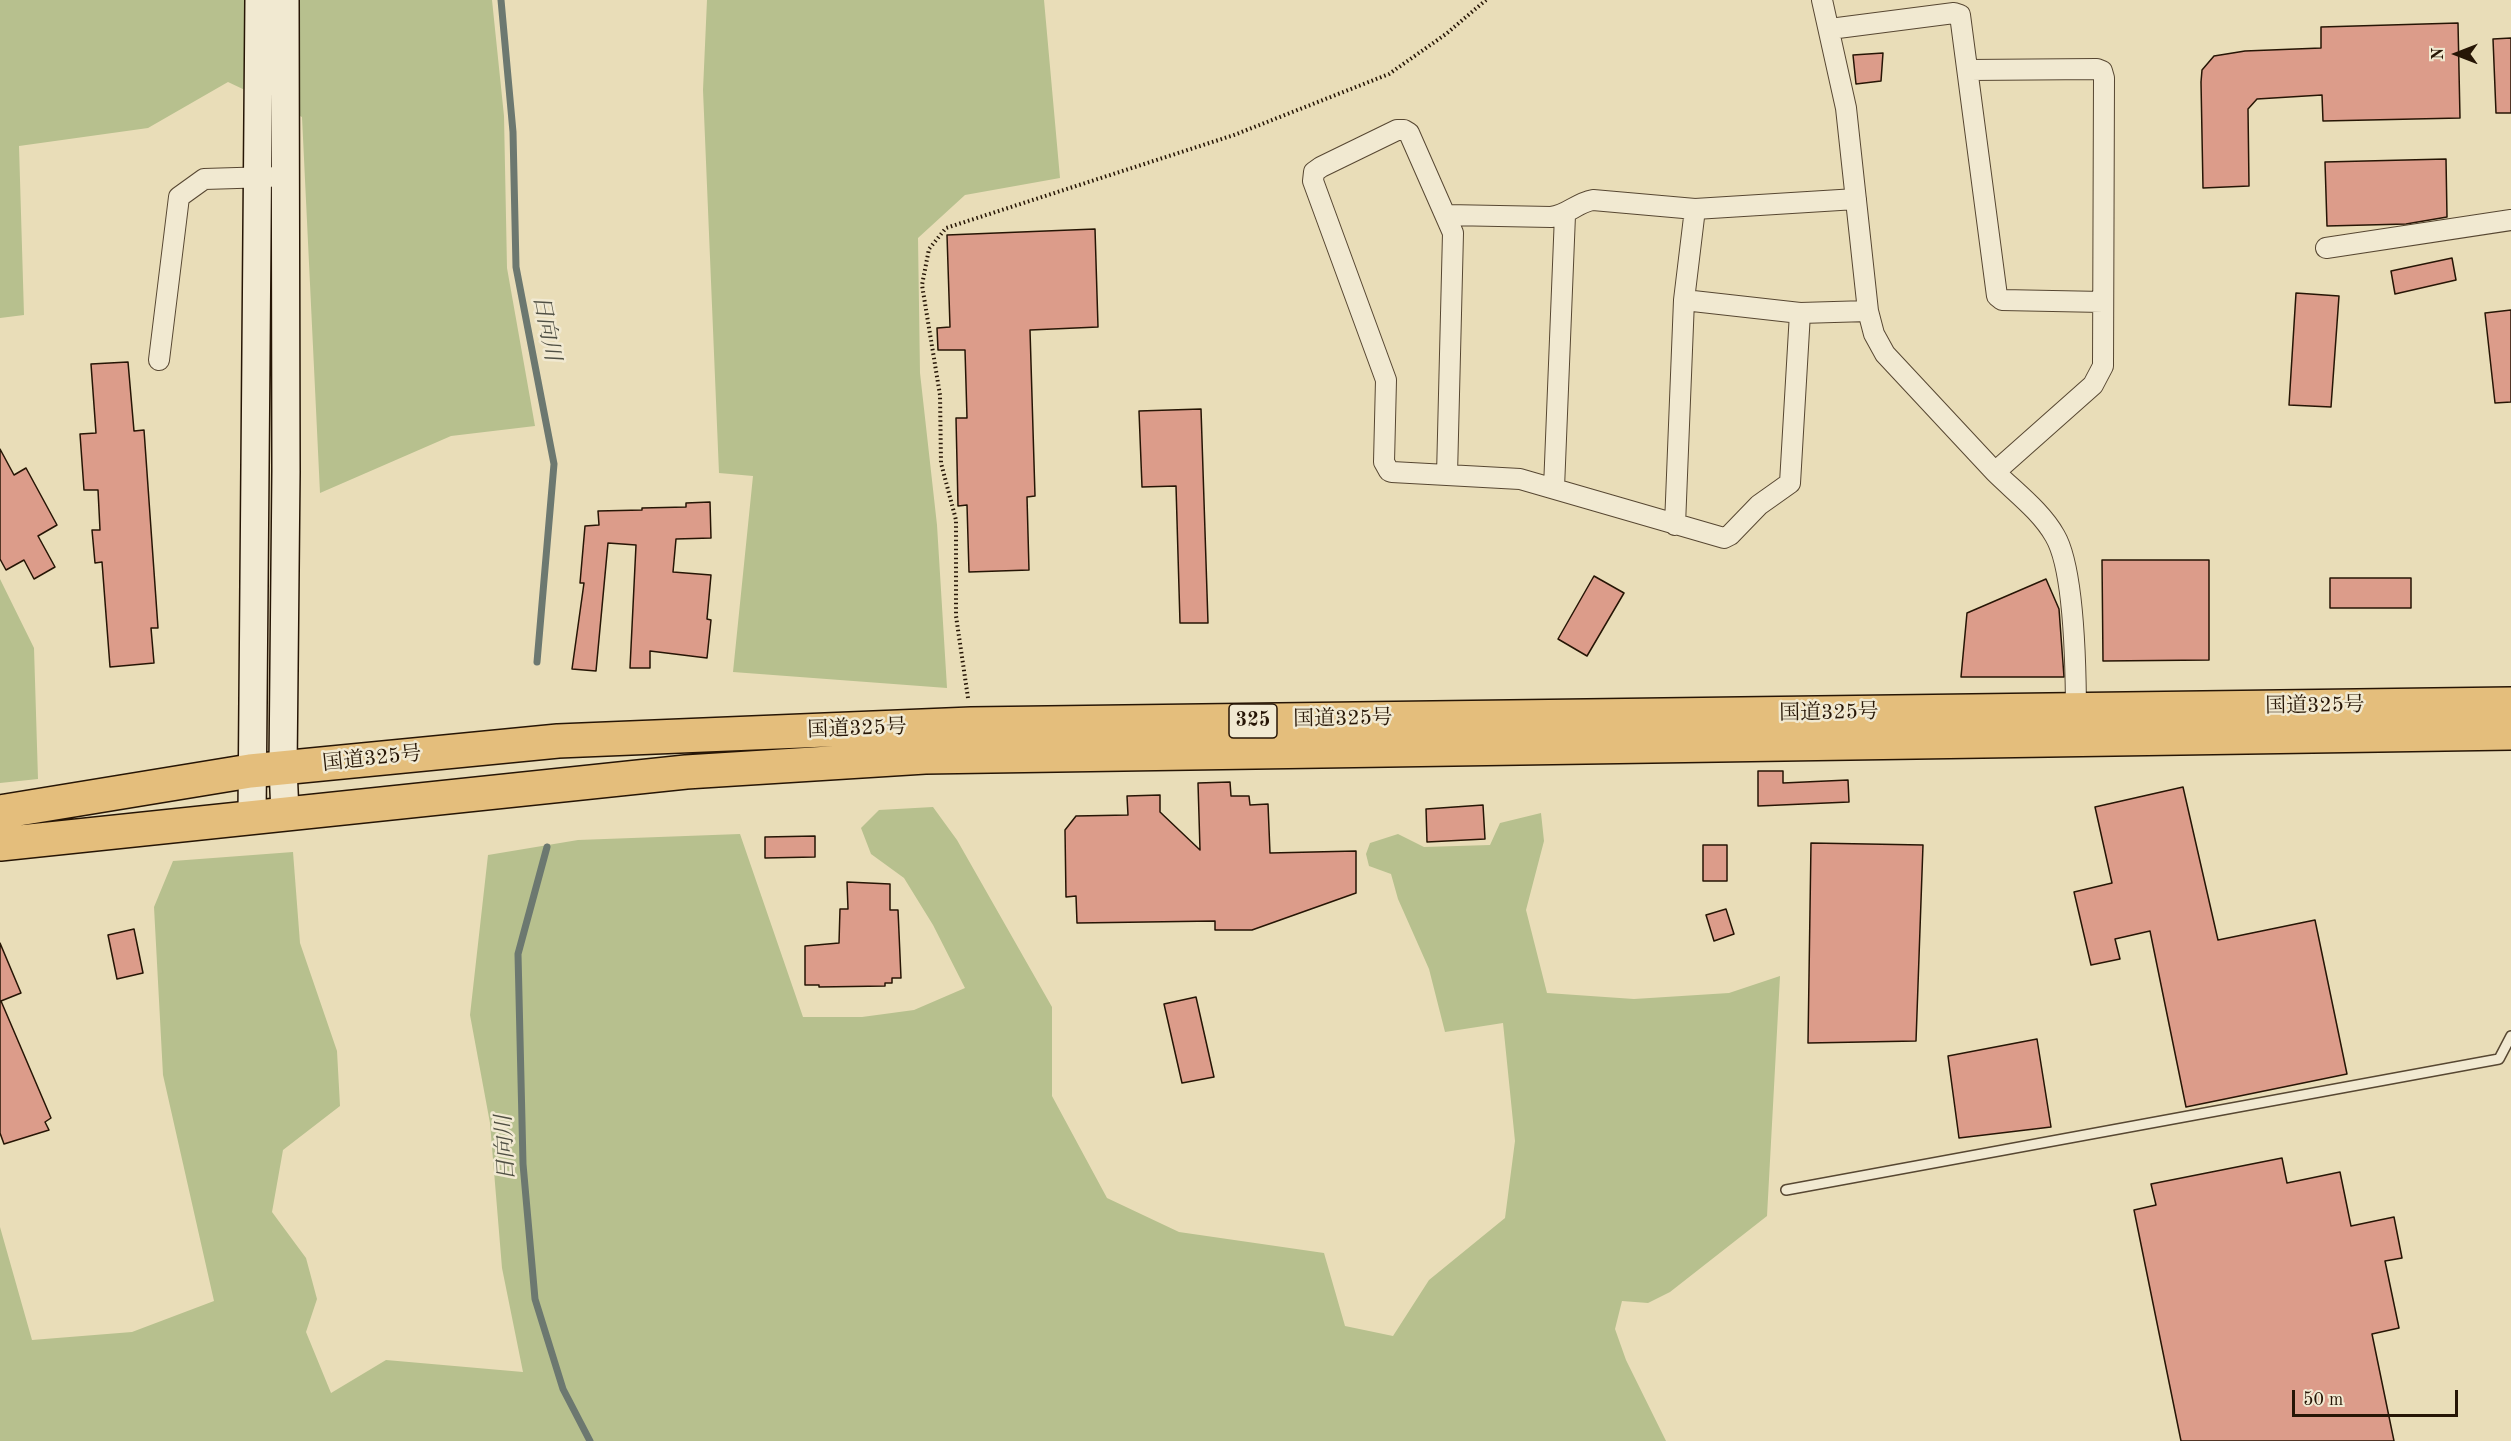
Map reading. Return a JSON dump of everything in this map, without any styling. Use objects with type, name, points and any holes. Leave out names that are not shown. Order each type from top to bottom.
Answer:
[{"type":"highway","name":"国道325号","points":[[0,844],[686,772],[925,757],[2076,724],[2511,704]]},
{"type":"highway","name":"国道325号","points":[[0,812],[250,771],[558,741],[971,724],[2076,724],[2511,733]]},
{"type":"street","points":[[259,0],[286,471],[283,768],[285,813]]},
{"type":"street","points":[[252,817],[250,771],[270,177],[285,0]]},
{"type":"street","points":[[1822,0],[1846,108],[1868,311],[1874,334],[1885,354],[1995,472],[2043,519],[2063,551],[2071,614],[2076,724]]},
{"type":"street","points":[[1830,29],[1954,13],[1960,15],[1963,22],[1997,296],[2002,300],[2103,302]]},
{"type":"street","points":[[1969,69],[2097,69],[2102,71],[2103,366],[2100,376],[2093,385],[1995,472]]},
{"type":"street","points":[[1447,475],[1454,240],[1447,215],[1409,133],[1397,130],[1314,172],[1313,181],[1386,380],[1385,468],[1392,472],[1520,479],[1675,525],[1724,538],[1730,536],[1759,505],[1790,483],[1800,313]]},
{"type":"street","points":[[159,360],[179,196],[204,179],[270,177]]},
{"type":"street","points":[[1447,215],[1565,215],[1580,202],[1593,200],[1695,209],[1856,199]]},
{"type":"street","points":[[1675,525],[1684,300],[1695,209]]},
{"type":"street","points":[[1554,488],[1565,215]]},
{"type":"street","points":[[2326,248],[2511,220]]},
{"type":"street","points":[[1684,300],[1800,313],[1868,311]]},
{"type":"lane","points":[[1786,1190],[2499,1059],[2511,1036]]},
{"type":"path","points":[[971,724],[956,616],[956,519],[941,463],[940,395],[922,285],[929,249],[946,228],[1234,135],[1389,74],[1446,34],[1486,0]]},
{"type":"green space","points":[[0,0],[492,0],[504,116],[507,268],[535,426],[451,436],[320,493],[302,117],[228,82],[148,128],[19,146],[24,315],[0,318]]},
{"type":"green space","points":[[707,0],[1044,0],[1060,178],[965,195],[918,238],[920,373],[937,525],[947,688],[733,672],[753,476],[719,473],[703,90]]},
{"type":"green space","points":[[0,579],[34,648],[38,779],[0,783]]},
{"type":"green space","points":[[933,807],[957,840],[1052,1007],[1052,1096],[1107,1198],[1179,1232],[1324,1253],[1345,1326],[1393,1336],[1429,1280],[1505,1218],[1515,1141],[1503,1023],[1445,1032],[1429,969],[1398,899],[1391,874],[1369,866],[1366,854],[1370,843],[1398,834],[1424,847],[1490,845],[1500,823],[1541,813],[1544,841],[1526,910],[1547,993],[1634,999],[1729,993],[1780,976],[1767,1216],[1670,1292],[1648,1303],[1622,1301],[1615,1329],[1626,1360],[1666,1441],[0,1441],[0,1227],[32,1340],[132,1332],[214,1301],[163,1075],[154,907],[173,861],[293,852],[300,943],[337,1051],[340,1106],[283,1150],[272,1212],[306,1258],[317,1299],[306,1332],[331,1393],[386,1360],[523,1372],[502,1268],[490,1123],[470,1015],[488,855],[578,840],[740,834],[803,1017],[862,1017],[914,1010],[965,988],[933,925],[904,878],[871,854],[861,828],[879,810]]},
{"type":"building","points":[[2458,23],[2460,118],[2323,121],[2322,95],[2257,99],[2248,109],[2249,186],[2203,188],[2202,70],[2214,56],[2245,51],[2321,48],[2321,27]]},
{"type":"building","points":[[2511,38],[2511,113],[2496,113],[2493,39]]},
{"type":"building","points":[[1883,53],[1881,81],[1856,84],[1853,55]]},
{"type":"building","points":[[2446,159],[2447,217],[2406,224],[2327,226],[2325,162]]},
{"type":"building","points":[[1095,229],[1098,327],[1030,330],[1035,496],[1027,497],[1029,570],[969,572],[967,505],[958,506],[956,418],[967,418],[965,350],[938,350],[937,328],[950,327],[947,235]]},
{"type":"building","points":[[2452,258],[2456,280],[2395,294],[2391,271]]},
{"type":"building","points":[[2296,293],[2339,296],[2331,407],[2289,405]]},
{"type":"building","points":[[2511,310],[2511,402],[2495,403],[2485,313]]},
{"type":"building","points":[[128,362],[134,431],[144,430],[158,628],[151,628],[154,663],[110,667],[102,562],[95,563],[92,530],[100,530],[98,490],[84,490],[80,434],[96,433],[91,364]]},
{"type":"building","points":[[1201,409],[1208,623],[1180,623],[1176,486],[1142,487],[1139,411]]},
{"type":"building","points":[[0,449],[14,475],[26,468],[57,525],[38,536],[55,567],[34,579],[24,560],[6,570],[0,559]]},
{"type":"building","points":[[710,502],[711,538],[676,539],[673,572],[711,575],[707,619],[711,620],[707,658],[650,651],[650,668],[630,668],[636,545],[608,543],[596,671],[572,669],[584,583],[580,583],[585,526],[599,525],[598,511],[686,507],[686,503]]},
{"type":"building","points":[[2102,560],[2209,560],[2209,660],[2103,661]]},
{"type":"building","points":[[1594,576],[1624,593],[1587,656],[1558,639]]},
{"type":"building","points":[[2330,578],[2411,578],[2411,608],[2330,608]]},
{"type":"building","points":[[2046,579],[2059,609],[2064,677],[1961,677],[1967,613]]},
{"type":"building","points":[[1758,771],[1783,771],[1783,783],[1848,780],[1849,802],[1758,806]]},
{"type":"building","points":[[1230,782],[1231,796],[1249,796],[1250,805],[1268,804],[1270,853],[1356,851],[1356,893],[1252,930],[1215,930],[1215,921],[1077,923],[1076,896],[1066,897],[1065,830],[1076,816],[1128,815],[1127,796],[1160,795],[1160,812],[1200,850],[1198,783]]},
{"type":"building","points":[[2183,787],[2218,940],[2315,920],[2347,1074],[2186,1107],[2150,931],[2115,939],[2120,959],[2091,965],[2074,892],[2112,883],[2095,807]]},
{"type":"building","points":[[1483,805],[1485,839],[1427,842],[1426,809]]},
{"type":"building","points":[[815,836],[815,857],[765,858],[765,837]]},
{"type":"building","points":[[1811,843],[1923,845],[1916,1041],[1808,1043]]},
{"type":"building","points":[[1703,845],[1727,845],[1727,881],[1703,881]]},
{"type":"building","points":[[847,882],[890,884],[890,910],[898,910],[901,978],[892,978],[892,983],[885,983],[885,986],[819,987],[819,985],[805,985],[805,946],[839,943],[840,909],[848,909]]},
{"type":"building","points":[[1726,909],[1734,934],[1714,941],[1706,915]]},
{"type":"building","points":[[134,929],[143,973],[117,979],[108,935]]},
{"type":"building","points":[[0,943],[21,993],[1,1001],[51,1118],[45,1122],[49,1130],[4,1144],[0,1133]]},
{"type":"building","points":[[1196,997],[1214,1077],[1182,1083],[1164,1004]]},
{"type":"building","points":[[2037,1039],[2051,1127],[1959,1138],[1948,1056]]},
{"type":"building","points":[[2282,1158],[2287,1183],[2340,1172],[2351,1226],[2394,1217],[2402,1258],[2385,1261],[2399,1328],[2372,1334],[2394,1441],[2181,1441],[2134,1210],[2156,1205],[2151,1184]]},
{"type":"waterway","name":"日向川","points":[[501,0],[513,132],[516,267],[554,464],[537,662]]},
{"type":"waterway","name":"日向川","points":[[547,847],[518,954],[523,1164],[535,1299],[563,1389],[590,1441]]}]
